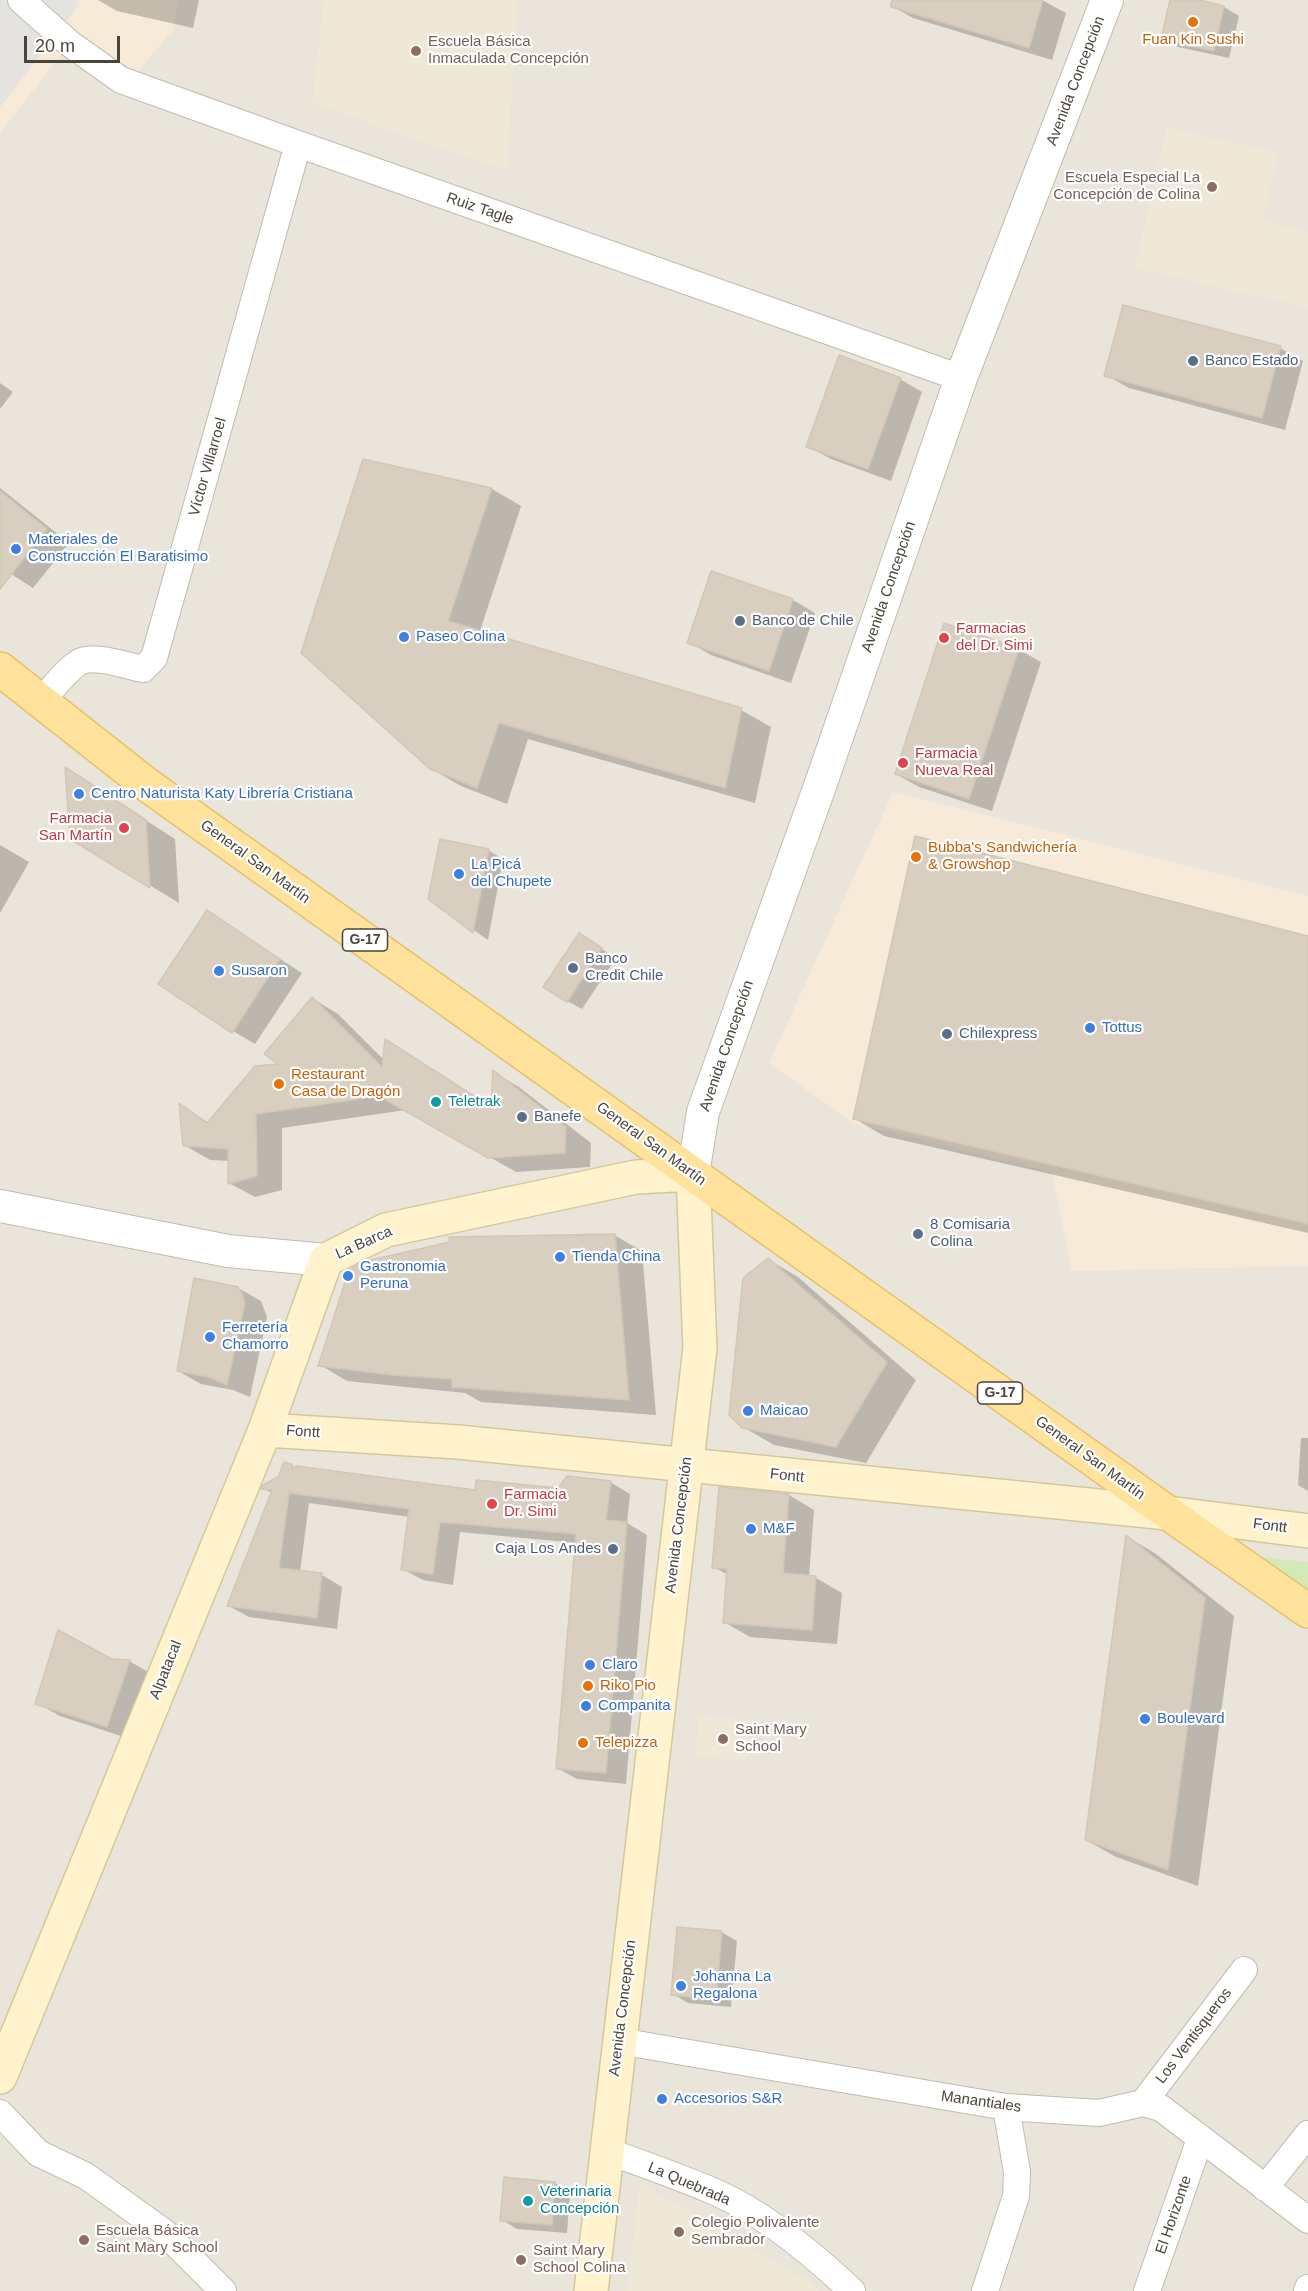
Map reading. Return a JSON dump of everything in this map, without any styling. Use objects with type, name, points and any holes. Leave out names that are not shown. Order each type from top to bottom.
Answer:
[{"type":"main road","name":"General San Martín","points":[[0,669],[146,784],[1308,1611]]},
{"type":"main road","name":"La Barca","points":[[326,1260],[386,1230],[636,1177],[693,1174]]},
{"type":"main road","name":"Avenida Concepción","points":[[591,2291],[700,1348],[693,1174]]},
{"type":"main road","name":"Alpatacal","points":[[0,2077],[265,1430],[326,1260]]},
{"type":"main road","name":"Fontt","points":[[265,1430],[458,1442],[1168,1513],[1308,1531]]},
{"type":"street","name":"Ruiz Tagle","points":[[21,0],[69,43],[121,80],[961,378]]},
{"type":"street","name":"Avenida Concepción","points":[[693,1174],[703,1112],[820,786],[961,378],[1107,0]]},
{"type":"street","name":"Víctor Villarroel","points":[[41,701],[78,663],[86,659],[143,669],[154,658],[298,144]]},
{"type":"street","name":"La Barca","points":[[0,1206],[228,1251],[326,1260]]},
{"type":"street","name":"Los Ventisqueros","points":[[1143,2103],[1244,1970]]},
{"type":"street","name":"Manantiales","points":[[619,2041],[1006,2107],[1099,2113],[1143,2103]]},
{"type":"street","points":[[1143,2103],[1161,2108],[1308,2220]]},
{"type":"street","points":[[985,2291],[1016,2196],[1017,2172],[1006,2107]]},
{"type":"street","points":[[0,2113],[38,2153],[86,2176],[164,2232],[223,2291]]},
{"type":"street","points":[[1265,2188],[1308,2134]]},
{"type":"street","name":"El Horizonte","points":[[1147,2291],[1200,2139]]},
{"type":"street","name":"La Quebrada","points":[[607,2151],[716,2192],[761,2218],[820,2261],[852,2291]]},
{"type":"shaded area","points":[[0,0],[1308,0],[1308,2291],[0,2291]]},
{"type":"shaded area","points":[[0,0],[179,0],[172,31],[117,96],[68,46],[0,133]]},
{"type":"shaded area","points":[[0,0],[76,0],[79,5],[0,107]]},
{"type":"shaded area","name":"Escuela Básica Inmaculada Concepción","points":[[324,0],[517,0],[507,171],[312,103]]},
{"type":"shaded area","name":"Escuela Especial La Concepción de Colina","points":[[1167,127],[1279,153],[1263,221],[1308,232],[1308,308],[1135,268]]},
{"type":"shaded area","name":"Tottus","points":[[893,792],[1308,896],[1308,1266],[1072,1271],[1052,1172],[853,1123],[769,1063]]},
{"type":"shaded area","name":"Saint Mary School","points":[[699,1716],[750,1720],[747,1761],[695,1757]]},
{"type":"shaded area","name":"Colegio Polivalente Sembrador","points":[[640,2183],[809,2281],[819,2291],[627,2291]]},
{"type":"green space","points":[[1255,1557],[1308,1562],[1308,1593]]},
{"type":"building","points":[[892,0],[1043,0],[1029,48],[891,7]]},
{"type":"building","name":"Fuan Kin Sushi","points":[[1170,0],[1200,0],[1224,6],[1214,51],[1161,39]]},
{"type":"building","name":"Banco Estado","points":[[1123,305],[1281,346],[1262,418],[1104,376]]},
{"type":"building","points":[[839,355],[901,378],[868,469],[806,447]]},
{"type":"building","name":"Paseo Colina","points":[[363,459],[492,488],[448,621],[742,708],[725,788],[499,723],[477,788],[430,769],[301,653]]},
{"type":"building","name":"Materiales de Construcción El Baratisimo","points":[[0,491],[47,529],[0,589]]},
{"type":"building","name":"Banco de Chile","points":[[711,571],[793,599],[769,671],[687,643]]},
{"type":"building","points":[[944,623],[1019,648],[969,799],[895,774]]},
{"type":"building","points":[[65,767],[146,820],[150,888],[70,839]]},
{"type":"building","name":"Tottus","points":[[915,836],[1308,936],[1308,1224],[853,1119]]},
{"type":"building","name":"La Picá del Chupete","points":[[440,839],[489,849],[473,933],[428,899]]},
{"type":"building","name":"Susaron","points":[[207,910],[280,959],[232,1033],[158,984]]},
{"type":"building","name":"Banco Credit Chile","points":[[579,933],[602,948],[567,1002],[543,987]]},
{"type":"building","points":[[312,997],[382,1067],[385,1039],[491,1107],[493,1070],[566,1127],[565,1153],[488,1158],[379,1096],[256,1114],[257,1176],[228,1184],[228,1149],[183,1146],[179,1103],[207,1123],[255,1066],[278,1064],[264,1054]]},
{"type":"building","points":[[615,1234],[629,1400],[452,1387],[452,1379],[318,1366],[349,1270],[366,1261],[450,1242],[449,1237]]},
{"type":"building","points":[[768,1258],[887,1362],[836,1447],[742,1428],[729,1415],[743,1278]]},
{"type":"building","name":"Ferretería Chamorro","points":[[194,1278],[238,1287],[245,1303],[227,1385],[209,1377],[177,1371]]},
{"type":"building","points":[[284,1462],[292,1464],[292,1469],[297,1466],[475,1490],[476,1480],[558,1488],[567,1476],[611,1481],[606,1520],[627,1522],[606,1773],[556,1769],[576,1534],[440,1522],[433,1574],[401,1570],[409,1509],[289,1493],[279,1568],[322,1573],[317,1618],[227,1606],[272,1490],[261,1489],[263,1485],[278,1477]]},
{"type":"building","points":[[719,1487],[789,1494],[783,1573],[816,1576],[812,1630],[723,1623],[727,1569],[712,1568]]},
{"type":"building","name":"Boulevard","points":[[1126,1535],[1205,1598],[1168,1870],[1085,1840]]},
{"type":"building","points":[[58,1630],[112,1659],[130,1660],[107,1727],[35,1704]]},
{"type":"building","points":[[677,1927],[722,1931],[716,1999],[671,1995]]},
{"type":"building","name":"Veterinaria Concepción","points":[[504,2177],[555,2182],[552,2225],[500,2221]]},
{"type":"place","name":"Fuan Kin Sushi","points":[[1193,22]]},
{"type":"place","name":"Escuela Básica Inmaculada Concepción","points":[[416,51]]},
{"type":"place","name":"Escuela Especial La Concepción de Colina","points":[[1212,187]]},
{"type":"place","name":"Banco Estado","points":[[1193,361]]},
{"type":"place","name":"Materiales de Construcción El Baratisimo","points":[[16,549]]},
{"type":"place","name":"Banco de Chile","points":[[740,621]]},
{"type":"place","name":"Paseo Colina","points":[[404,637]]},
{"type":"place","name":"Farmacias del Dr. Simi","points":[[944,638]]},
{"type":"place","name":"Farmacia Nueva Real","points":[[903,763]]},
{"type":"place","name":"Centro Naturista Katy Librería Cristiana","points":[[79,794]]},
{"type":"place","name":"Farmacia San Martín","points":[[124,828]]},
{"type":"place","name":"Bubba's Sandwichería & Growshop","points":[[916,857]]},
{"type":"place","name":"La Picá del Chupete","points":[[459,874]]},
{"type":"place","name":"Banco Credit Chile","points":[[573,968]]},
{"type":"place","name":"Susaron","points":[[219,971]]},
{"type":"place","name":"Tottus","points":[[1090,1028]]},
{"type":"place","name":"Chilexpress","points":[[947,1034]]},
{"type":"place","name":"Restaurant Casa de Dragón","points":[[279,1084]]},
{"type":"place","name":"Teletrak","points":[[436,1102]]},
{"type":"place","name":"Banefe","points":[[522,1117]]},
{"type":"place","name":"8 Comisaria Colina","points":[[918,1234]]},
{"type":"place","name":"Tienda China","points":[[560,1257]]},
{"type":"place","name":"Gastronomia Peruna","points":[[348,1276]]},
{"type":"place","name":"Ferretería Chamorro","points":[[210,1337]]},
{"type":"place","name":"Maicao","points":[[748,1411]]},
{"type":"place","name":"Farmacia Dr. Simi","points":[[492,1504]]},
{"type":"place","name":"M&F","points":[[751,1529]]},
{"type":"place","name":"Caja Los Andes","points":[[613,1549]]},
{"type":"place","name":"Claro","points":[[590,1665]]},
{"type":"place","name":"Riko Pio","points":[[588,1686]]},
{"type":"place","name":"Companita","points":[[586,1706]]},
{"type":"place","name":"Boulevard","points":[[1145,1719]]},
{"type":"place","name":"Saint Mary School","points":[[723,1739]]},
{"type":"place","name":"Telepizza","points":[[583,1743]]},
{"type":"place","name":"Johanna La Regalona","points":[[681,1986]]},
{"type":"place","name":"Accesorios S&R","points":[[662,2099]]},
{"type":"place","name":"Veterinaria Concepción","points":[[528,2201]]},
{"type":"place","name":"Colegio Polivalente Sembrador","points":[[679,2232]]},
{"type":"place","name":"Escuela Básica Saint Mary School","points":[[84,2240]]},
{"type":"place","name":"Saint Mary School Colina","points":[[521,2260]]}]
